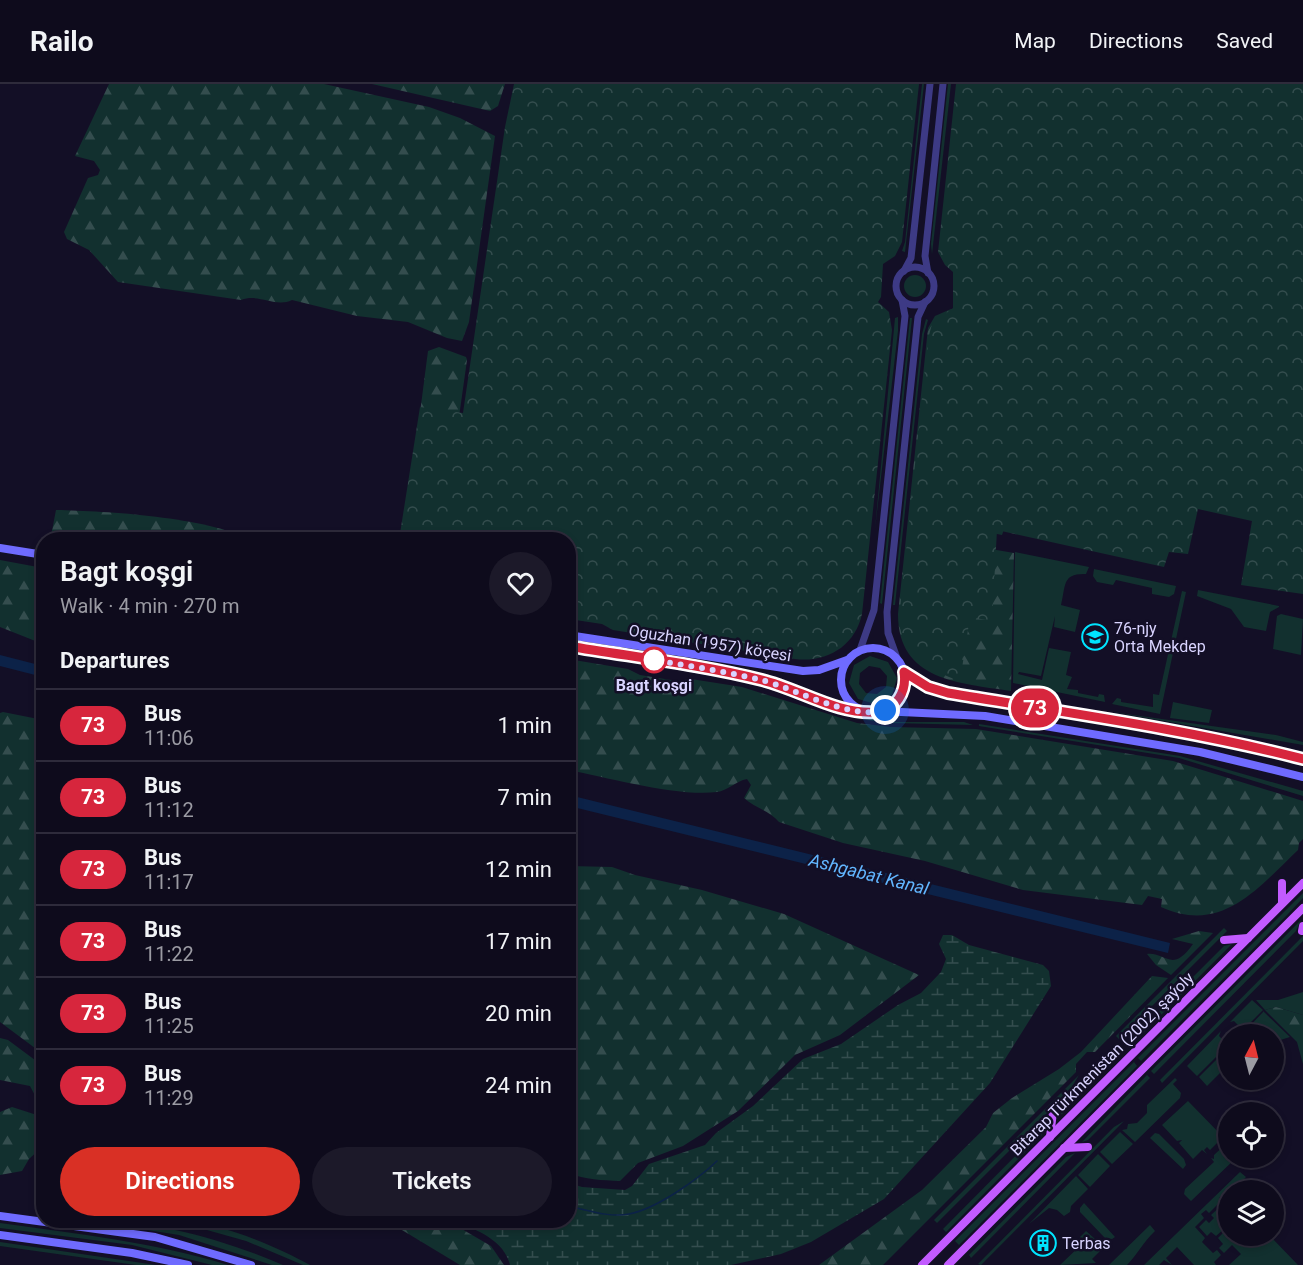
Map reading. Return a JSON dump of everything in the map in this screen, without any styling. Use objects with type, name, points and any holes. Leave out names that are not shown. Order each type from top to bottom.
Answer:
[{"type":"main road","points":[[0,548],[36,554]]},
{"type":"main road","name":"Oguzhan (1957) köçesi","points":[[576,636],[796,670],[819,670],[847,660],[860,650]]},
{"type":"main road","name":"Oguzhan (1957) köçesi","points":[[576,647],[754,678],[835,705],[863,711],[985,716],[1200,752],[1303,777]]},
{"type":"main road","points":[[860,650],[877,648],[897,658],[904,672],[928,687],[948,693],[1182,732],[1240,743],[1303,759]]},
{"type":"main road","points":[[847,660],[842,670],[841,687],[849,702],[863,711]]},
{"type":"main road","points":[[880,711],[891,707],[902,694],[904,672]]},
{"type":"main road","points":[[1282,883],[1282,903]]},
{"type":"main road","name":"Bitarap Türkmenistan (2002) şaýoly","points":[[922,1265],[1303,883]]},
{"type":"main road","name":"Bitarap Türkmenistan (2002) şaýoly","points":[[948,1265],[1303,908]]},
{"type":"main road","points":[[1224,940],[1249,938]]},
{"type":"main road","points":[[1050,1137],[1053,1112]]},
{"type":"main road","points":[[1064,1148],[1088,1147]]},
{"type":"main road","points":[[0,1216],[36,1221]]},
{"type":"main road","points":[[95,1228],[176,1242],[252,1265]]},
{"type":"main road","points":[[0,1235],[132,1252],[188,1265]]},
{"type":"street","points":[[860,650],[874,610],[905,316],[896,285],[911,258],[930,84]]},
{"type":"street","points":[[897,658],[888,633],[886,612],[918,316],[934,288],[925,256],[943,84]]},
{"type":"street","points":[[904,271],[917,268],[928,273]]},
{"type":"street","points":[[902,300],[913,305],[925,302]]},
{"type":"green space","points":[[109,84],[324,84],[429,107],[460,118],[495,136],[469,322],[462,341],[447,338],[408,322],[357,316],[292,300],[279,302],[248,298],[241,300],[118,282],[89,250],[67,239],[64,232],[88,178],[98,175],[100,170],[94,161],[75,156]]},
{"type":"green space","points":[[372,84],[505,84],[498,106],[490,111]]},
{"type":"green space","points":[[514,84],[919,84],[902,242],[895,256],[883,264],[881,297],[878,302],[889,312],[892,330],[862,614],[853,635],[838,650],[818,658],[795,659],[613,630],[602,624],[576,620],[576,532],[400,532],[420,407],[463,413],[505,127]]},
{"type":"green space","points":[[922,84],[924,84],[905,252],[902,251],[905,242]]},
{"type":"green space","points":[[948,84],[951,84],[932,254],[931,244]]},
{"type":"green space","points":[[956,84],[1303,84],[1303,594],[1241,585],[1252,521],[1198,509],[1188,554],[1169,552],[1164,567],[997,530],[992,621],[970,617],[960,681],[938,672],[911,652],[901,632],[899,619],[928,339],[932,324],[953,308],[953,272],[945,265],[938,252]]},
{"type":"green space","points":[[915,275],[923,278],[926,286],[923,294],[915,297],[907,294],[904,286],[907,278]]},
{"type":"green space","points":[[951,309],[957,309],[1005,526],[1002,535],[949,524],[979,547],[1014,553],[1011,691],[953,681],[935,675],[920,666],[908,653],[901,636],[898,614],[928,328],[935,316]]},
{"type":"green space","points":[[898,317],[898,331],[875,529],[895,318]]},
{"type":"green space","points":[[910,318],[912,318],[882,604],[880,603]]},
{"type":"green space","points":[[926,319],[928,320],[924,334],[895,605],[893,605],[922,334]]},
{"type":"green space","points":[[439,347],[466,357],[467,360],[449,488],[410,490],[428,351]]},
{"type":"green space","points":[[56,510],[156,517],[232,532],[52,532]]},
{"type":"green space","points":[[1015,552],[1089,567],[1086,574],[1078,574],[1069,578],[1065,586],[1061,605],[1080,610],[1075,632],[1054,627],[1055,616],[1041,676],[1019,672],[1018,674],[1042,680],[1049,648],[1071,652],[1066,675],[1072,677],[1067,689],[1098,697],[1099,694],[1104,695],[1105,702],[1013,683]]},
{"type":"green space","points":[[0,560],[36,567],[36,641],[0,627]]},
{"type":"green space","points":[[1094,569],[1176,586],[1174,594],[1169,597],[1152,594],[1152,588],[1116,580],[1113,585],[1097,582],[1093,576]]},
{"type":"green space","points":[[1198,590],[1279,607],[1270,612],[1266,631],[1244,627],[1231,609],[1197,596]]},
{"type":"green space","points":[[1182,591],[1186,592],[1160,714],[1112,704],[1117,698],[1121,699],[1121,702],[1153,707],[1153,694],[1159,695]]},
{"type":"green space","points":[[1281,614],[1303,619],[1301,655],[1273,649],[1277,616]]},
{"type":"green space","points":[[870,656],[888,662],[897,678],[892,695],[875,704],[858,699],[849,683],[854,665]],"holes":[[[869,666],[880,668],[887,676],[886,687],[877,694],[866,693],[859,684],[860,673]]]},
{"type":"green space","points":[[576,660],[628,669],[640,675],[677,681],[691,679],[742,687],[857,723],[891,727],[976,729],[1173,761],[1303,801],[1303,839],[1299,843],[1298,850],[1268,879],[1237,903],[1221,911],[1203,915],[1183,914],[1161,907],[1162,899],[1148,896],[1142,905],[1023,890],[925,861],[843,843],[779,822],[744,798],[751,785],[747,779],[717,792],[683,792],[576,772]]},
{"type":"green space","points":[[764,686],[858,717],[891,722],[964,722],[973,725],[891,723],[858,719]]},
{"type":"green space","points":[[1173,702],[1212,710],[1209,723],[1170,718]]},
{"type":"green space","points":[[1112,712],[1276,735],[1303,742],[1303,745]]},
{"type":"green space","points":[[0,713],[36,719],[36,1049],[0,1022]]},
{"type":"green space","points":[[979,724],[1180,756],[1303,791],[1303,796],[1179,758],[979,726]]},
{"type":"green space","points":[[576,866],[612,867],[784,914],[919,975],[840,1035],[795,1055],[738,1111],[683,1146],[638,1163],[620,1181],[576,1175]]},
{"type":"green space","points":[[1303,893],[1303,898],[1288,914],[1141,1061],[1138,1058]]},
{"type":"green space","points":[[1301,920],[1296,931],[1154,1074],[1151,1071]]},
{"type":"green space","points":[[1224,928],[1227,931],[1119,1039],[1116,1036]]},
{"type":"green space","points":[[1199,931],[1213,933],[1171,975],[1156,965],[1147,954],[1154,954],[1169,960],[1180,958],[1193,944],[1172,939]]},
{"type":"green space","points":[[943,935],[952,935],[969,945],[1043,965],[1049,971],[1051,986],[990,1083],[884,1199],[811,1242],[781,1254],[731,1265],[510,1265],[507,1256],[496,1242],[471,1228],[576,1228],[576,1185],[625,1190],[632,1186],[649,1164],[705,1145],[716,1133],[753,1106],[803,1059],[841,1044],[898,1005],[921,993],[941,972],[946,959],[939,944]]},
{"type":"green space","points":[[1303,936],[1303,941],[1221,1024],[1218,1024],[1162,1083],[1160,1080]]},
{"type":"green space","points":[[1232,944],[1128,1048],[1125,1045],[1224,946]]},
{"type":"green space","points":[[1152,976],[1168,978],[1095,1052],[1087,1052],[1076,1064],[1076,1072],[883,1265],[819,1265],[922,1190],[986,1127],[993,1113],[1081,1052]]},
{"type":"green space","points":[[1303,992],[1303,1015],[1276,1007],[1265,1010],[1256,1000],[1278,1000]]},
{"type":"green space","points":[[1252,1000],[1263,1010],[1249,1024],[1230,1022]]},
{"type":"green space","points":[[1276,1007],[1303,1015],[1303,1064],[1297,1042],[1284,1029],[1284,1024],[1279,1024],[1265,1010]]},
{"type":"green space","points":[[1264,1011],[1276,1024],[1252,1024]]},
{"type":"green space","points":[[1284,1031],[1290,1037],[1284,1039]]},
{"type":"green space","points":[[1218,1034],[1218,1055],[1197,1076],[1187,1066]]},
{"type":"green space","points":[[0,1038],[8,1040],[36,1061],[36,1097],[30,1086],[0,1080]]},
{"type":"green space","points":[[1121,1049],[1124,1052],[1057,1119],[1059,1113]]},
{"type":"green space","points":[[1218,1058],[1218,1075],[1207,1086],[1199,1077]]},
{"type":"green space","points":[[1134,1062],[1137,1066],[959,1245],[955,1241]]},
{"type":"green space","points":[[1079,1075],[1070,1090],[937,1223],[934,1220]]},
{"type":"green space","points":[[1147,1075],[1150,1078],[1088,1140],[1082,1142]]},
{"type":"green space","points":[[1175,1078],[1177,1080],[1173,1084],[1181,1093],[1180,1098],[1135,1142],[1122,1130],[1127,1129],[1128,1124],[1137,1123],[1147,1113],[1147,1105]]},
{"type":"green space","points":[[1188,1101],[1218,1132],[1218,1142],[1210,1150],[1207,1147],[1204,1150],[1207,1154],[1202,1150],[1193,1159],[1179,1143],[1182,1140],[1177,1141],[1162,1125]]},
{"type":"green space","points":[[12,1107],[36,1115],[36,1152],[22,1171],[0,1175],[0,1112]]},
{"type":"green space","points":[[1124,1121],[981,1265],[978,1264],[1114,1127]]},
{"type":"green space","points":[[1046,1125],[1042,1135],[946,1232],[943,1229]]},
{"type":"green space","points":[[1120,1132],[1133,1144],[1112,1164],[1100,1152]]},
{"type":"green space","points":[[1155,1133],[1159,1134],[1184,1159],[1186,1165],[1183,1169],[1150,1138]]},
{"type":"green space","points":[[1218,1151],[1218,1168],[1226,1168],[1191,1201],[1184,1194],[1185,1189],[1214,1162],[1211,1158],[1214,1159],[1214,1155]]},
{"type":"green space","points":[[1075,1153],[971,1258],[969,1255],[1066,1157]]},
{"type":"green space","points":[[1098,1154],[1110,1166],[1090,1187],[1078,1175]]},
{"type":"green space","points":[[1240,1172],[1246,1177],[1243,1180],[1232,1180]]},
{"type":"green space","points":[[1076,1176],[1088,1189],[1071,1206],[1070,1212],[1064,1216],[1057,1210],[1049,1208],[1029,1224]]},
{"type":"green space","points":[[1218,1193],[1218,1204],[1209,1213],[1206,1210],[1201,1214],[1204,1218],[1195,1227],[1205,1238],[1202,1242],[1213,1253],[1217,1250],[1221,1255],[1214,1262],[1216,1265],[1194,1265],[1177,1247],[1166,1258],[1172,1265],[1164,1260],[1159,1265],[1144,1265]]},
{"type":"green space","points":[[1084,1203],[1115,1237],[1105,1238],[1080,1212]]},
{"type":"green space","points":[[1218,1209],[1218,1234],[1216,1236],[1211,1232],[1207,1236],[1199,1227],[1206,1220],[1209,1223],[1214,1218],[1211,1215]]},
{"type":"green space","points":[[0,1223],[87,1235],[172,1250],[228,1265],[212,1265],[132,1245],[0,1228]]},
{"type":"green space","points":[[1150,1225],[1155,1231],[1127,1265],[1109,1265]]},
{"type":"green space","points":[[135,1228],[165,1228],[189,1233],[237,1247],[283,1265],[272,1265],[179,1235]]},
{"type":"green space","points":[[200,1228],[220,1228],[245,1236],[310,1265],[303,1265],[246,1241]]},
{"type":"green space","points":[[399,1228],[460,1228],[491,1246],[504,1265],[460,1265]]},
{"type":"green space","points":[[1086,1231],[1104,1247],[1092,1259],[1096,1263],[1060,1265],[1083,1243],[1080,1237]]},
{"type":"green space","points":[[0,1242],[156,1265],[136,1265],[0,1246]]},
{"type":"green space","points":[[1221,1246],[1231,1246],[1224,1253],[1219,1248]]},
{"type":"green space","points":[[1233,1246],[1280,1246],[1298,1265],[1229,1265],[1241,1254]]},
{"type":"water","points":[[0,655],[36,664],[36,675],[0,666]]},
{"type":"water","name":"Ashgabat Kanal","points":[[576,797],[1170,943],[1168,953],[576,808]]},
{"type":"waterway","points":[[576,1208],[614,1215],[640,1211],[676,1193],[717,1161]]},
{"type":"bus line","name":"73","points":[[576,647],[726,672],[773,683],[849,709],[869,712],[880,711],[895,704],[904,689],[904,672],[934,690],[1182,732],[1240,743],[1303,759]]},
{"type":"place","name":"76-njy Orta Mekdep","points":[[1095,637]]},
{"type":"place","name":"Bagt koşgi","points":[[654,660]]},
{"type":"place","name":"Terbas","points":[[1043,1243]]},
{"type":"route","points":[[654,660],[646,659],[726,672],[773,683],[849,709],[869,712],[885,710]]}]
